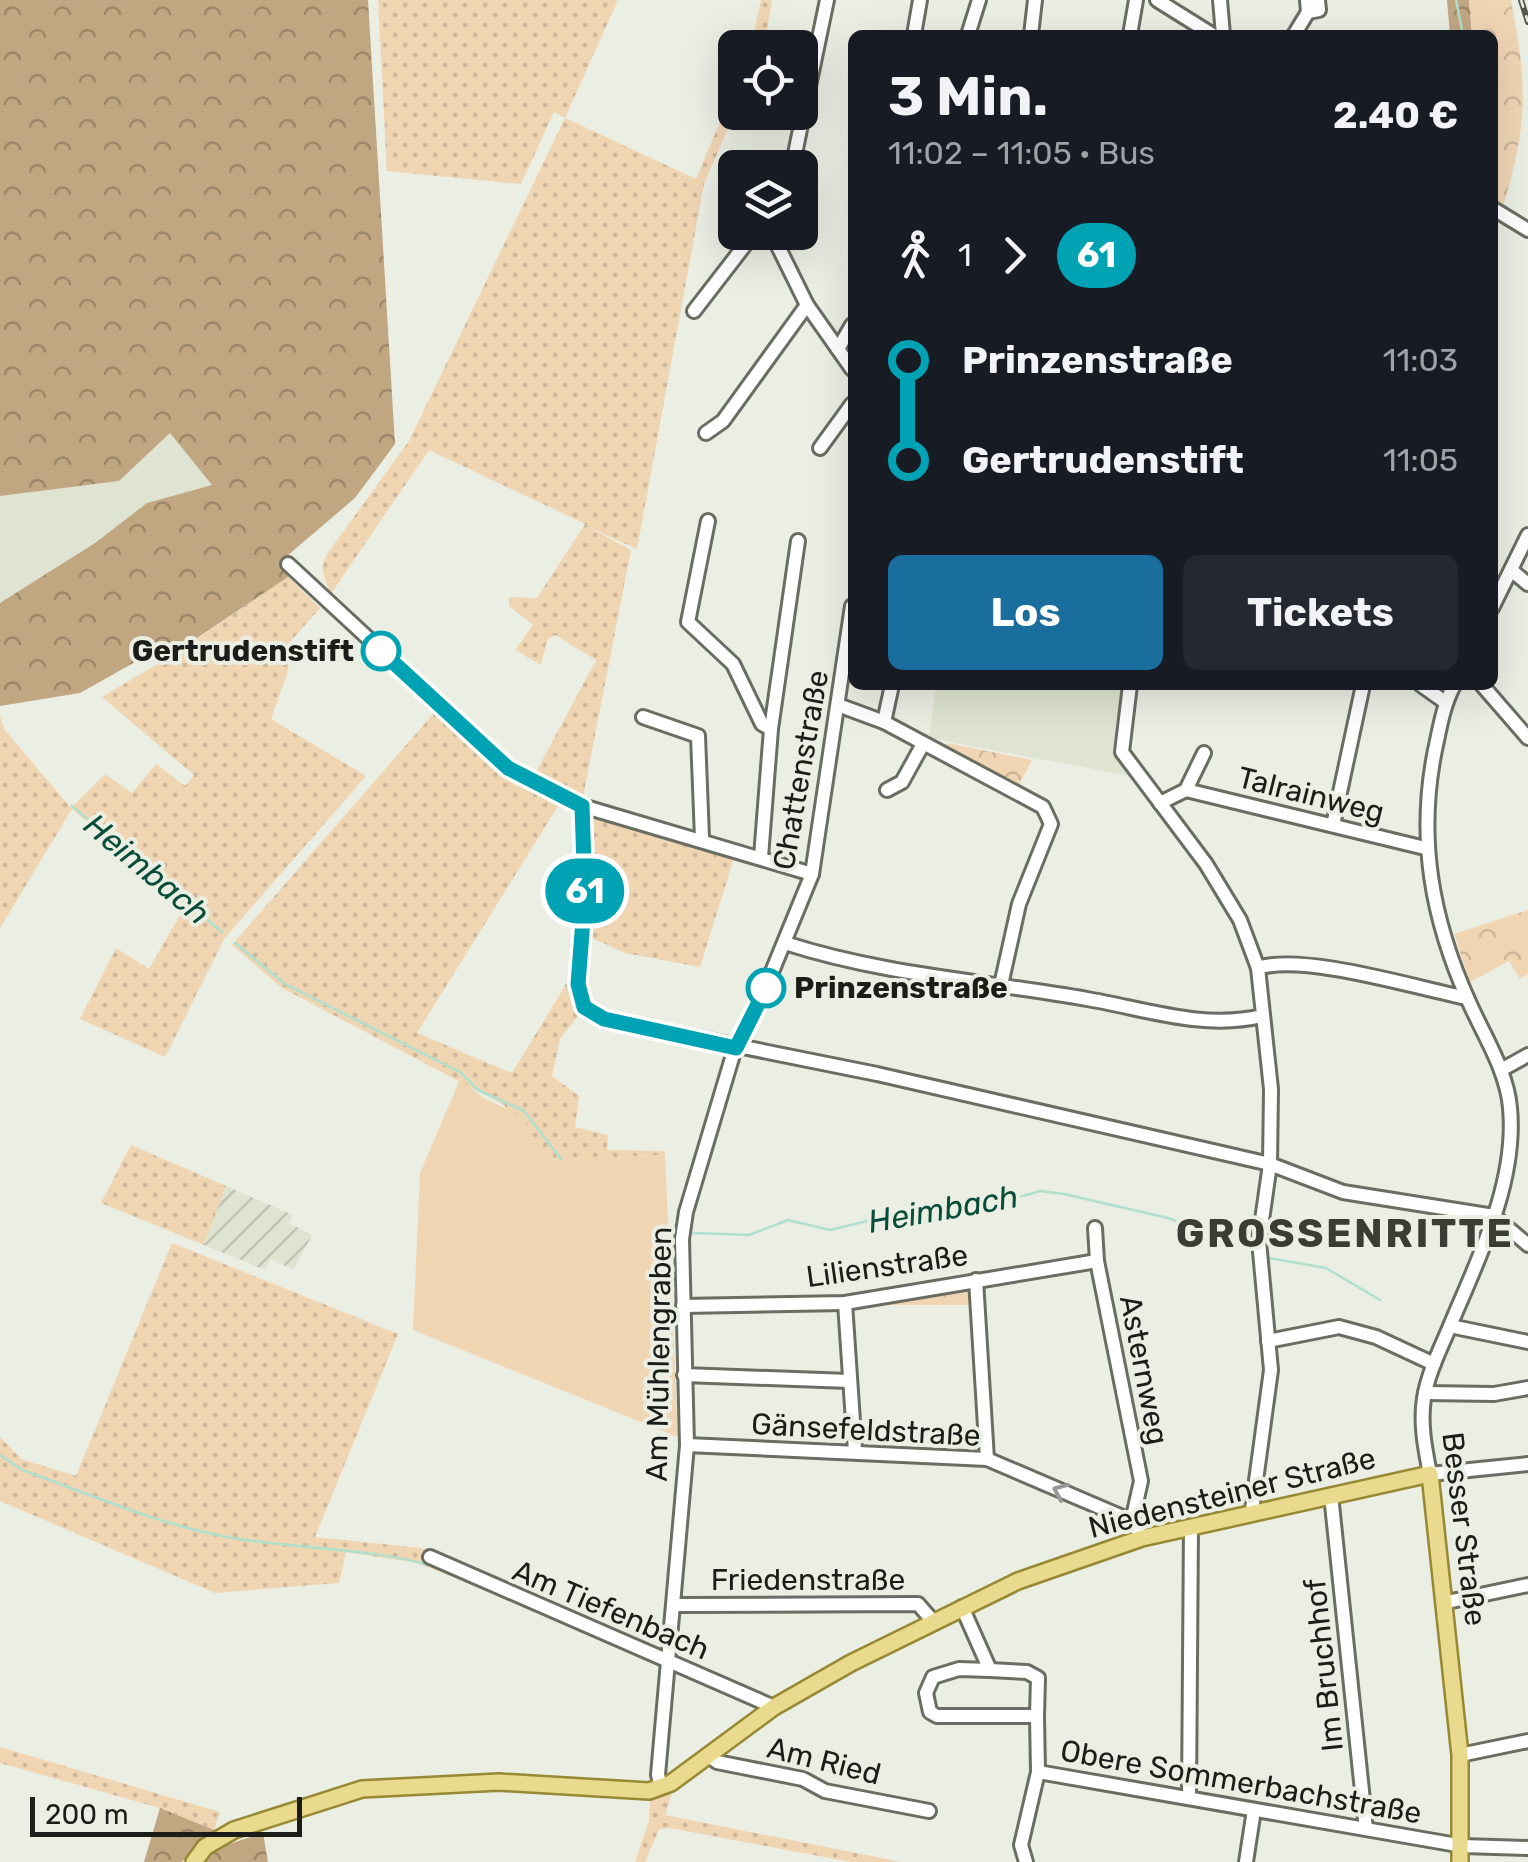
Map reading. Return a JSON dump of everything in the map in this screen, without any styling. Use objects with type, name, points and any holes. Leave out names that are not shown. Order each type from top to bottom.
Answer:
[{"type":"main road","name":"Niedensteiner Straße","points":[[655,1789],[774,1708],[932,1620],[1018,1581],[1142,1538],[1252,1510],[1430,1474]]},
{"type":"main road","name":"Besser Straße","points":[[1430,1474],[1447,1602],[1460,1755],[1462,1854]]},
{"type":"main road","points":[[194,1862],[206,1847],[234,1830],[362,1788],[499,1782],[655,1789]]},
{"type":"street","points":[[796,150],[827,0]]},
{"type":"street","points":[[915,30],[920,0]]},
{"type":"street","points":[[970,30],[979,0]]},
{"type":"street","points":[[1031,30],[1035,0]]},
{"type":"street","points":[[1131,30],[1136,0]]},
{"type":"street","points":[[1157,0],[1205,30]]},
{"type":"street","points":[[1220,0],[1223,30]]},
{"type":"street","points":[[1296,30],[1307,6],[1319,10],[1318,0]]},
{"type":"street","points":[[1498,212],[1528,230]]},
{"type":"street","points":[[694,311],[741,250]]},
{"type":"street","points":[[780,250],[808,306],[848,363]]},
{"type":"street","points":[[706,433],[723,421],[808,306]]},
{"type":"street","points":[[838,349],[848,332]]},
{"type":"street","points":[[820,448],[848,410]]},
{"type":"street","points":[[708,521],[688,622],[733,664],[762,724],[771,729]]},
{"type":"street","points":[[1498,596],[1528,534]]},
{"type":"street","points":[[761,857],[771,729],[798,541]]},
{"type":"street","points":[[288,564],[508,768],[582,806],[702,838],[812,874]]},
{"type":"street","points":[[1511,570],[1528,584]]},
{"type":"street","name":"Chattenstraße","points":[[736,1048],[812,874],[848,634]]},
{"type":"street","points":[[884,722],[891,690]]},
{"type":"street","points":[[1129,690],[1122,752],[1206,864],[1240,920],[1258,968],[1271,1089],[1270,1164],[1259,1241],[1270,1396],[1252,1510]]},
{"type":"street","points":[[1334,825],[1362,690]]},
{"type":"street","points":[[1429,690],[1445,702]]},
{"type":"street","name":"Besser Straße","points":[[1430,1474],[1422,1423],[1425,1392],[1494,1216],[1512,1141],[1510,1104],[1501,1070],[1467,998],[1431,897],[1425,848],[1428,787],[1445,702],[1451,690]]},
{"type":"street","points":[[1486,690],[1528,738]]},
{"type":"street","points":[[838,705],[884,722],[1043,807],[1050,824],[1019,904],[1002,985]]},
{"type":"street","points":[[643,717],[698,736],[702,838]]},
{"type":"street","points":[[887,790],[902,782],[923,744]]},
{"type":"street","name":"Talrainweg","points":[[1204,753],[1186,790],[1425,848]]},
{"type":"street","points":[[1160,803],[1186,790]]},
{"type":"street","points":[[582,806],[585,894],[578,984],[584,1007],[604,1019],[877,1074],[1270,1164],[1343,1192],[1494,1216],[1528,1246]]},
{"type":"street","points":[[785,943],[849,964],[1002,985],[1177,1018],[1228,1022],[1262,1016]]},
{"type":"street","points":[[1258,968],[1273,963],[1314,967],[1467,998]]},
{"type":"street","name":"Am Mühlengraben","points":[[655,1789],[687,1445],[682,1306],[686,1212],[736,1048]]},
{"type":"street","points":[[1501,1070],[1528,1055]]},
{"type":"street","name":"Asternweg","points":[[1095,1228],[1097,1260],[1141,1481],[1132,1521]]},
{"type":"street","name":"Lilienstraße","points":[[682,1306],[844,1303],[1097,1260]]},
{"type":"street","points":[[976,1280],[987,1460]]},
{"type":"street","points":[[844,1303],[855,1452]]},
{"type":"street","points":[[1450,1326],[1528,1342]]},
{"type":"street","points":[[1268,1341],[1339,1327],[1376,1337],[1434,1364]]},
{"type":"street","points":[[684,1375],[849,1381]]},
{"type":"street","points":[[1425,1392],[1494,1394],[1528,1388]]},
{"type":"street","name":"Gänsefeldstraße","points":[[687,1445],[987,1460],[1132,1521]]},
{"type":"street","name":"Niedensteiner Straße","points":[[1430,1474],[1528,1464]]},
{"type":"street","name":"Im Bruchhof","points":[[1332,1496],[1366,1829]]},
{"type":"street","points":[[1132,1521],[1142,1538]]},
{"type":"street","points":[[1189,1798],[1191,1526]]},
{"type":"street","name":"Am Tiefenbach","points":[[430,1556],[774,1708]]},
{"type":"street","points":[[1447,1602],[1528,1585]]},
{"type":"street","name":"Friedenstraße","points":[[675,1605],[918,1604],[932,1620]]},
{"type":"street","points":[[962,1607],[990,1670]]},
{"type":"street","points":[[1037,1716],[937,1716],[930,1712],[926,1693],[933,1677],[959,1670],[1027,1672],[1038,1678],[1038,1772]]},
{"type":"street","points":[[1460,1755],[1528,1741]]},
{"type":"street","name":"Am Ried","points":[[708,1755],[717,1762],[803,1779],[825,1792],[929,1811]]},
{"type":"street","name":"Obere Sommerbachstraße","points":[[1026,1862],[1021,1845],[1038,1772],[1366,1829],[1462,1854],[1528,1848]]},
{"type":"street","points":[[1246,1862],[1254,1810]]},
{"type":"shaded area","points":[[170,433],[213,486],[147,503],[95,543],[0,603],[0,496],[119,481]]},
{"type":"shaded area","points":[[935,690],[1122,690],[1113,748],[1135,777],[929,738]]},
{"type":"shaded area","points":[[226,1186],[293,1215],[289,1223],[312,1235],[294,1270],[271,1259],[265,1270],[204,1245]]},
{"type":"green space","points":[[0,0],[368,0],[395,444],[355,498],[280,562],[288,577],[167,658],[144,657],[80,693],[0,706],[0,603],[95,543],[147,503],[212,485],[170,433],[119,481],[0,496]]},
{"type":"green space","points":[[378,0],[618,0],[565,118],[554,112],[521,184],[387,171]]},
{"type":"green space","points":[[761,0],[772,0],[767,30],[755,30]]},
{"type":"green space","points":[[1447,0],[1469,0],[1472,30],[1450,30]]},
{"type":"green space","points":[[1469,0],[1511,0],[1523,105],[1503,207],[1498,204],[1498,30],[1472,30]]},
{"type":"green space","points":[[565,118],[696,179],[718,127],[718,130],[727,130],[704,184],[637,549],[588,527],[631,550],[583,797],[536,772],[596,660],[555,635],[547,640],[541,665],[515,650],[533,625],[509,606],[509,597],[537,598],[585,524],[429,450],[330,595],[323,571],[327,554],[409,441]]},
{"type":"green space","points":[[288,577],[320,608],[290,642],[288,671],[271,719],[366,776],[224,939],[165,1057],[80,1019],[116,948],[149,969],[185,906],[72,809],[0,928],[0,715],[4,729],[71,808],[105,774],[132,793],[156,764],[185,786],[194,775],[102,697],[176,653]]},
{"type":"green space","points":[[434,713],[511,782],[558,806],[417,1033],[512,1073],[568,981],[582,1011],[560,1039],[552,1076],[579,1096],[575,1127],[608,1135],[607,1150],[665,1151],[665,1155],[541,1160],[504,1105],[282,988],[232,945]]},
{"type":"green space","points":[[947,743],[1032,760],[1018,786],[945,747]]},
{"type":"green space","points":[[591,813],[735,855],[700,967],[625,953],[592,938]]},
{"type":"green space","points":[[1528,910],[1528,974],[1520,979],[1509,961],[1470,982],[1454,934]]},
{"type":"green space","points":[[460,1079],[482,1097],[523,1117],[541,1160],[665,1155],[678,1437],[413,1330],[420,1173]]},
{"type":"green space","points":[[131,1145],[226,1186],[204,1245],[101,1203]]},
{"type":"green space","points":[[172,1243],[398,1334],[315,1537],[421,1548],[489,1576],[486,1591],[418,1563],[346,1552],[339,1583],[215,1593],[0,1501],[0,1437],[21,1459],[76,1476]]},
{"type":"green space","points":[[965,1286],[974,1289],[976,1305],[892,1305],[892,1298]]},
{"type":"green space","points":[[0,1747],[220,1812],[214,1830],[160,1808],[0,1763]]},
{"type":"green space","points":[[672,1793],[665,1815],[901,1862],[851,1862],[670,1828],[659,1829],[645,1862],[635,1862],[649,1821],[650,1797]]},
{"type":"green space","points":[[160,1808],[214,1830],[182,1862],[144,1862]]},
{"type":"green space","points":[[263,1833],[268,1862],[204,1862],[220,1847]]},
{"type":"waterway","points":[[1456,0],[1462,30]]},
{"type":"waterway","name":"Heimbach","points":[[72,806],[222,932]]},
{"type":"waterway","name":"Heimbach","points":[[235,943],[285,984],[460,1072],[478,1090],[524,1111],[561,1159]]},
{"type":"waterway","name":"Heimbach","points":[[693,1233],[749,1235],[788,1220],[830,1230],[945,1202],[957,1204],[979,1197],[1002,1202],[1040,1191],[1168,1218],[1249,1248]]},
{"type":"waterway","name":"Heimbach","points":[[1268,1258],[1326,1268],[1380,1300]]},
{"type":"waterway","points":[[0,1455],[22,1470],[206,1533],[393,1557],[445,1570]]},
{"type":"railway","points":[[1521,0],[1528,22]]},
{"type":"bus line","name":"61","points":[[381,651],[508,768],[582,806],[584,942],[578,984],[584,1007],[604,1019],[736,1048],[766,988]]},
{"type":"place","name":"Gertrudenstift","points":[[381,651]]},
{"type":"place","name":"Prinzenstraße","points":[[766,988]]},
{"type":"district","name":"GROSSENRITTE","points":[[1345,1233]]}]
